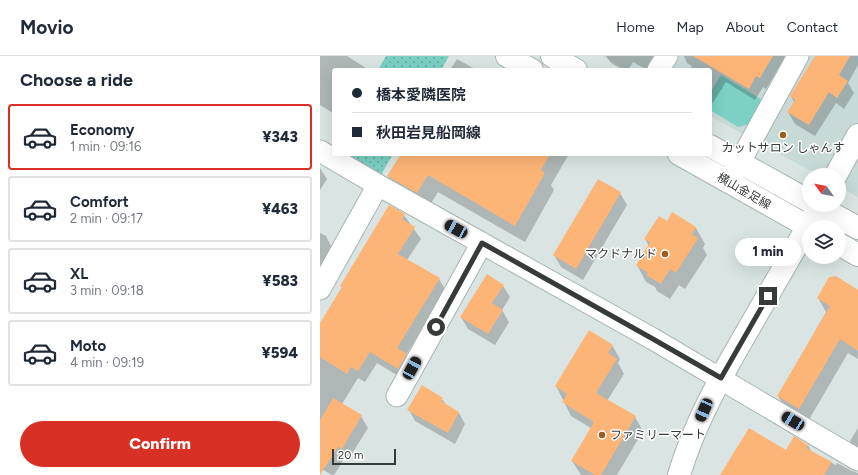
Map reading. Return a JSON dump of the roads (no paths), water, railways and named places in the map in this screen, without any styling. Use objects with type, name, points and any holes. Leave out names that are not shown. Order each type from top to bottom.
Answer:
[{"type":"main road","points":[[507,56],[528,68]]},
{"type":"main road","points":[[552,56],[573,68]]},
{"type":"main road","points":[[840,168],[858,135]]},
{"type":"main road","name":"横山金足線","points":[[712,147],[802,197]]},
{"type":"main road","name":"横山金足線","points":[[683,156],[802,224]]},
{"type":"main road","name":"横山金足線","points":[[830,212],[858,228]]},
{"type":"main road","points":[[679,475],[693,433],[721,378],[802,237]]},
{"type":"main road","points":[[846,248],[858,255]]},
{"type":"street","points":[[659,68],[666,56]]},
{"type":"street","points":[[729,182],[798,56]]},
{"type":"street","points":[[320,150],[378,185],[721,378],[858,460]]},
{"type":"street","points":[[320,289],[378,185]]},
{"type":"street","points":[[397,396],[482,243]]},
{"type":"place","name":"カットサロン しゃんす","points":[[783,135]]},
{"type":"place","name":"マクドナルド","points":[[665,254]]},
{"type":"place","name":"ファミリーマート","points":[[602,435]]}]
